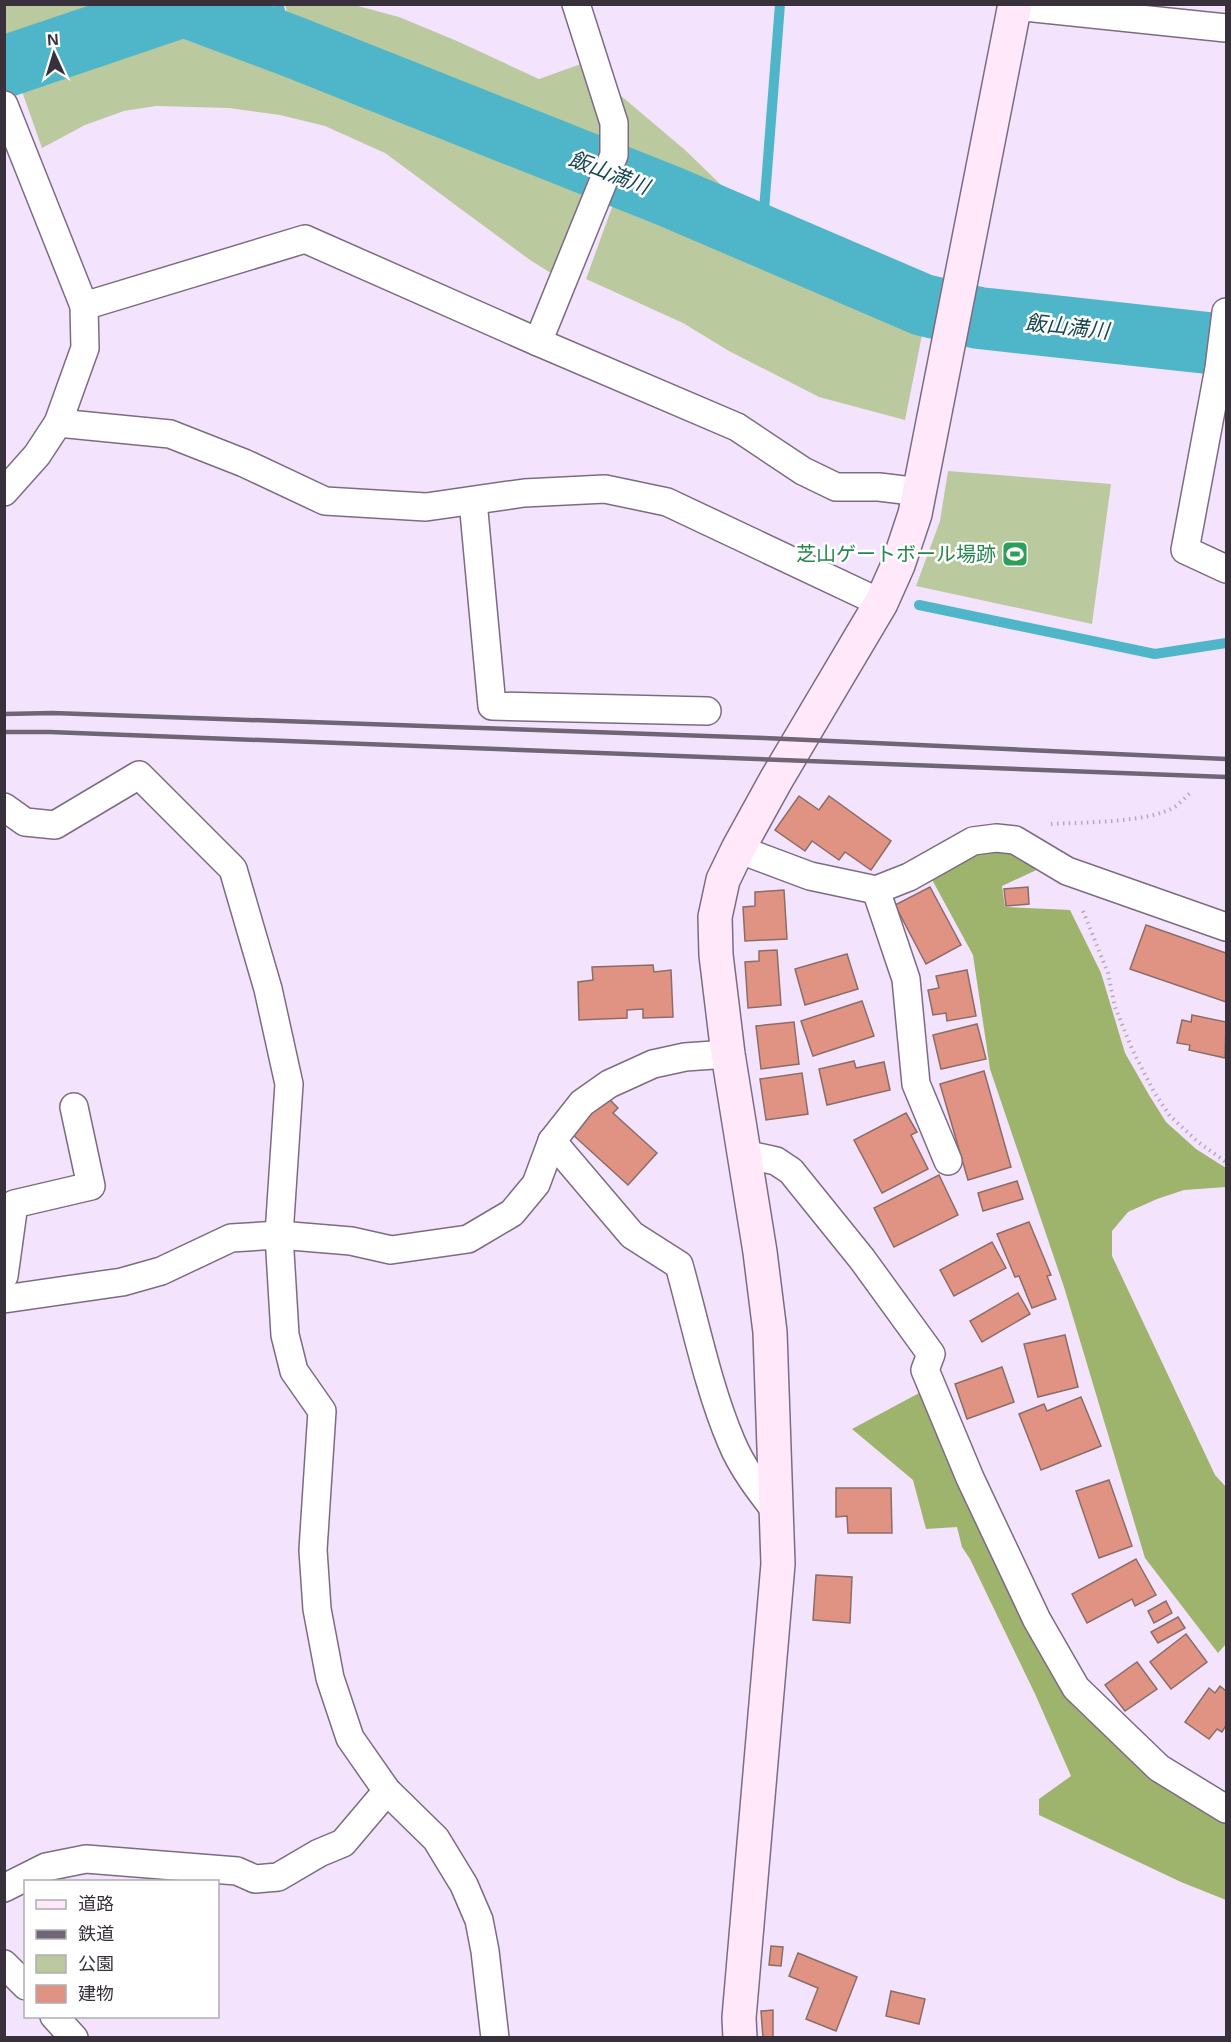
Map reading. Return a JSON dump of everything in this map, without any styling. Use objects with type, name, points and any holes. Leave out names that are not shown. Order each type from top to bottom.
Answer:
[{"type":"street","points":[[538,342],[614,155],[614,123],[576,4]]},
{"type":"street","points":[[740,2037],[739,2018],[778,1564],[778,1514],[770,1332],[728,1054],[716,955],[715,917],[723,880],[776,780],[881,603],[898,565],[920,492],[1015,5],[1227,28]]},
{"type":"street","points":[[4,105],[84,306],[86,348],[57,423],[37,455],[4,492]]},
{"type":"street","points":[[84,306],[305,239],[737,427],[803,471],[836,487],[879,487],[920,492]]},
{"type":"street","points":[[1226,315],[1219,368],[1185,550],[1227,569]]},
{"type":"street","points":[[57,423],[170,434],[244,463],[325,501],[426,507],[524,493],[605,489],[667,502],[881,603]]},
{"type":"street","points":[[473,501],[492,706],[707,711]]},
{"type":"street","points":[[4,807],[26,822],[55,825],[139,775],[233,868],[268,989],[290,1084],[279,1235],[285,1335],[294,1371],[322,1411],[313,1550],[317,1609],[330,1678],[350,1738],[387,1791],[436,1839],[468,1894],[479,1920],[485,1951],[495,2037]]},
{"type":"street","points":[[738,849],[810,876],[876,890],[909,878],[973,841],[996,838],[1015,840],[1067,871],[1227,927]]},
{"type":"street","points":[[876,890],[906,979],[916,1084],[948,1161]]},
{"type":"street","points":[[4,1299],[122,1282],[161,1270],[231,1238],[279,1235],[351,1241],[391,1250],[468,1239],[512,1213],[536,1184],[552,1141],[582,1103],[609,1084],[652,1064],[685,1057],[728,1054]]},
{"type":"street","points":[[4,1276],[14,1204],[91,1186],[74,1107]]},
{"type":"street","points":[[552,1141],[632,1235],[679,1265],[715,1395],[731,1441],[753,1482],[778,1514]]},
{"type":"street","points":[[744,1154],[776,1161],[791,1171],[862,1259],[931,1354],[925,1370],[970,1478],[1037,1620],[1076,1688],[1159,1768],[1227,1809]]},
{"type":"street","points":[[4,1888],[46,1867],[86,1859],[237,1870],[255,1879],[279,1877],[319,1853],[344,1843],[387,1791]]},
{"type":"street","points":[[4,1964],[24,1984]]},
{"type":"street","points":[[56,2018],[74,2037]]},
{"type":"path","points":[[996,838],[1041,825],[1133,818],[1163,812],[1176,806],[1190,793]]},
{"type":"path","points":[[1067,871],[1108,973],[1115,1007],[1132,1049],[1154,1092],[1170,1116],[1198,1142],[1227,1162]]},
{"type":"green space","points":[[5,4],[132,4],[132,5],[5,44]]},
{"type":"green space","points":[[285,5],[354,5],[399,17],[539,79],[581,64],[604,119],[605,150],[291,26]]},
{"type":"green space","points":[[183,26],[588,185],[554,275],[530,260],[385,153],[325,126],[280,115],[229,108],[156,106],[124,111],[85,125],[42,148],[19,83]]},
{"type":"green space","points":[[620,95],[685,150],[744,207],[629,159]]},
{"type":"green space","points":[[615,199],[923,330],[905,420],[819,397],[729,351],[683,323],[586,279]]},
{"type":"green space","name":"芝山ゲートボール場跡","points":[[948,471],[1111,484],[1092,624],[916,586],[940,521]]},
{"type":"green space","points":[[1008,847],[1045,866],[1002,886],[1005,907],[1070,910],[1101,973],[1125,1053],[1149,1095],[1166,1122],[1196,1149],[1226,1168],[1226,1187],[1184,1190],[1157,1199],[1128,1212],[1112,1231],[1112,1256],[1215,1475],[1226,1487],[1226,1644],[1218,1653],[1145,1558],[1064,1287],[990,1069],[973,955],[930,876],[968,858]]},
{"type":"green space","points":[[921,1392],[1030,1625],[1226,1823],[1226,1900],[1181,1882],[1039,1815],[1039,1799],[1071,1776],[1036,1696],[970,1559],[962,1547],[957,1527],[926,1529],[913,1480],[852,1429]]},
{"type":"building","points":[[799,796],[819,810],[829,796],[891,841],[871,870],[845,852],[839,860],[812,841],[805,851],[775,830]]},
{"type":"building","points":[[930,887],[961,945],[926,964],[895,905]]},
{"type":"building","points":[[1028,887],[1029,904],[1006,906],[1004,889]]},
{"type":"building","points":[[784,890],[787,939],[745,941],[743,907],[755,906],[755,892]]},
{"type":"building","points":[[1146,925],[1226,953],[1226,1002],[1130,969]]},
{"type":"building","points":[[777,950],[781,1005],[748,1008],[745,962],[759,961],[759,951]]},
{"type":"building","points":[[847,954],[858,989],[805,1005],[795,969]]},
{"type":"building","points":[[653,965],[654,972],[671,970],[673,1017],[643,1018],[643,1009],[627,1010],[627,1018],[579,1020],[578,982],[593,980],[592,967]]},
{"type":"building","points":[[967,970],[976,1016],[947,1021],[946,1013],[933,1015],[928,990],[939,988],[936,976]]},
{"type":"building","points":[[862,1001],[874,1036],[813,1056],[801,1021]]},
{"type":"building","points":[[1192,1015],[1226,1022],[1225,1058],[1189,1050],[1190,1045],[1177,1043],[1182,1020],[1191,1022]]},
{"type":"building","points":[[794,1022],[799,1064],[761,1069],[756,1026]]},
{"type":"building","points":[[977,1024],[986,1059],[941,1069],[933,1035]]},
{"type":"building","points":[[854,1061],[856,1068],[884,1062],[890,1090],[827,1105],[819,1069]]},
{"type":"building","points":[[984,1071],[1011,1167],[968,1180],[940,1084]]},
{"type":"building","points":[[802,1073],[808,1114],[766,1120],[760,1079]]},
{"type":"building","points":[[605,1095],[618,1108],[613,1113],[657,1153],[628,1185],[571,1133]]},
{"type":"building","points":[[906,1113],[917,1132],[911,1135],[928,1169],[882,1193],[854,1140]]},
{"type":"building","points":[[939,1175],[958,1215],[894,1247],[874,1208]]},
{"type":"building","points":[[1017,1181],[1023,1199],[983,1211],[978,1193]]},
{"type":"building","points":[[1029,1222],[1051,1275],[1047,1276],[1056,1299],[1032,1308],[1019,1276],[1015,1277],[997,1234]]},
{"type":"building","points":[[992,1242],[1006,1268],[954,1296],[940,1270]]},
{"type":"building","points":[[1018,1293],[1030,1314],[982,1342],[970,1321]]},
{"type":"building","points":[[1065,1335],[1078,1387],[1038,1397],[1024,1344]]},
{"type":"building","points":[[1002,1367],[1014,1402],[967,1419],[955,1384]]},
{"type":"building","points":[[1081,1397],[1101,1446],[1041,1470],[1019,1414],[1044,1404],[1047,1411]]},
{"type":"building","points":[[1109,1480],[1132,1546],[1099,1558],[1076,1491]]},
{"type":"building","points":[[836,1488],[891,1488],[892,1533],[848,1533],[847,1516],[836,1517]]},
{"type":"building","points":[[1136,1559],[1156,1595],[1135,1606],[1132,1599],[1087,1623],[1072,1594]]},
{"type":"building","points":[[816,1575],[852,1577],[850,1623],[813,1620]]},
{"type":"building","points":[[1166,1601],[1172,1613],[1154,1623],[1148,1611]]},
{"type":"building","points":[[1178,1617],[1185,1628],[1158,1643],[1151,1632]]},
{"type":"building","points":[[1186,1634],[1207,1662],[1171,1689],[1150,1662]]},
{"type":"building","points":[[1137,1662],[1157,1689],[1125,1711],[1105,1685]]},
{"type":"building","points":[[1220,1686],[1226,1691],[1226,1725],[1222,1732],[1217,1729],[1209,1739],[1185,1722],[1209,1688],[1215,1693]]},
{"type":"building","points":[[771,1946],[783,1947],[781,1966],[769,1965]]},
{"type":"building","points":[[798,1953],[857,1977],[836,2031],[806,2019],[818,1988],[789,1976]]},
{"type":"building","points":[[891,1991],[925,1999],[919,2024],[886,2016]]},
{"type":"building","points":[[773,2010],[773,2038],[763,2038],[761,2011]]},
{"type":"waterway","points":[[278,4],[291,46]]},
{"type":"waterway","points":[[762,236],[780,4]]},
{"type":"waterway","name":"飯山満川","points":[[4,67],[184,6],[291,46],[671,197],[923,305],[979,318],[1226,345]]},
{"type":"waterway","points":[[919,605],[1155,654],[1226,643]]},
{"type":"railway","points":[[4,714],[53,713],[764,738],[1226,759]]},
{"type":"railway","points":[[4,732],[1226,777]]},
{"type":"place","name":"芝山ゲートボール場跡","points":[[1015,554]]}]
